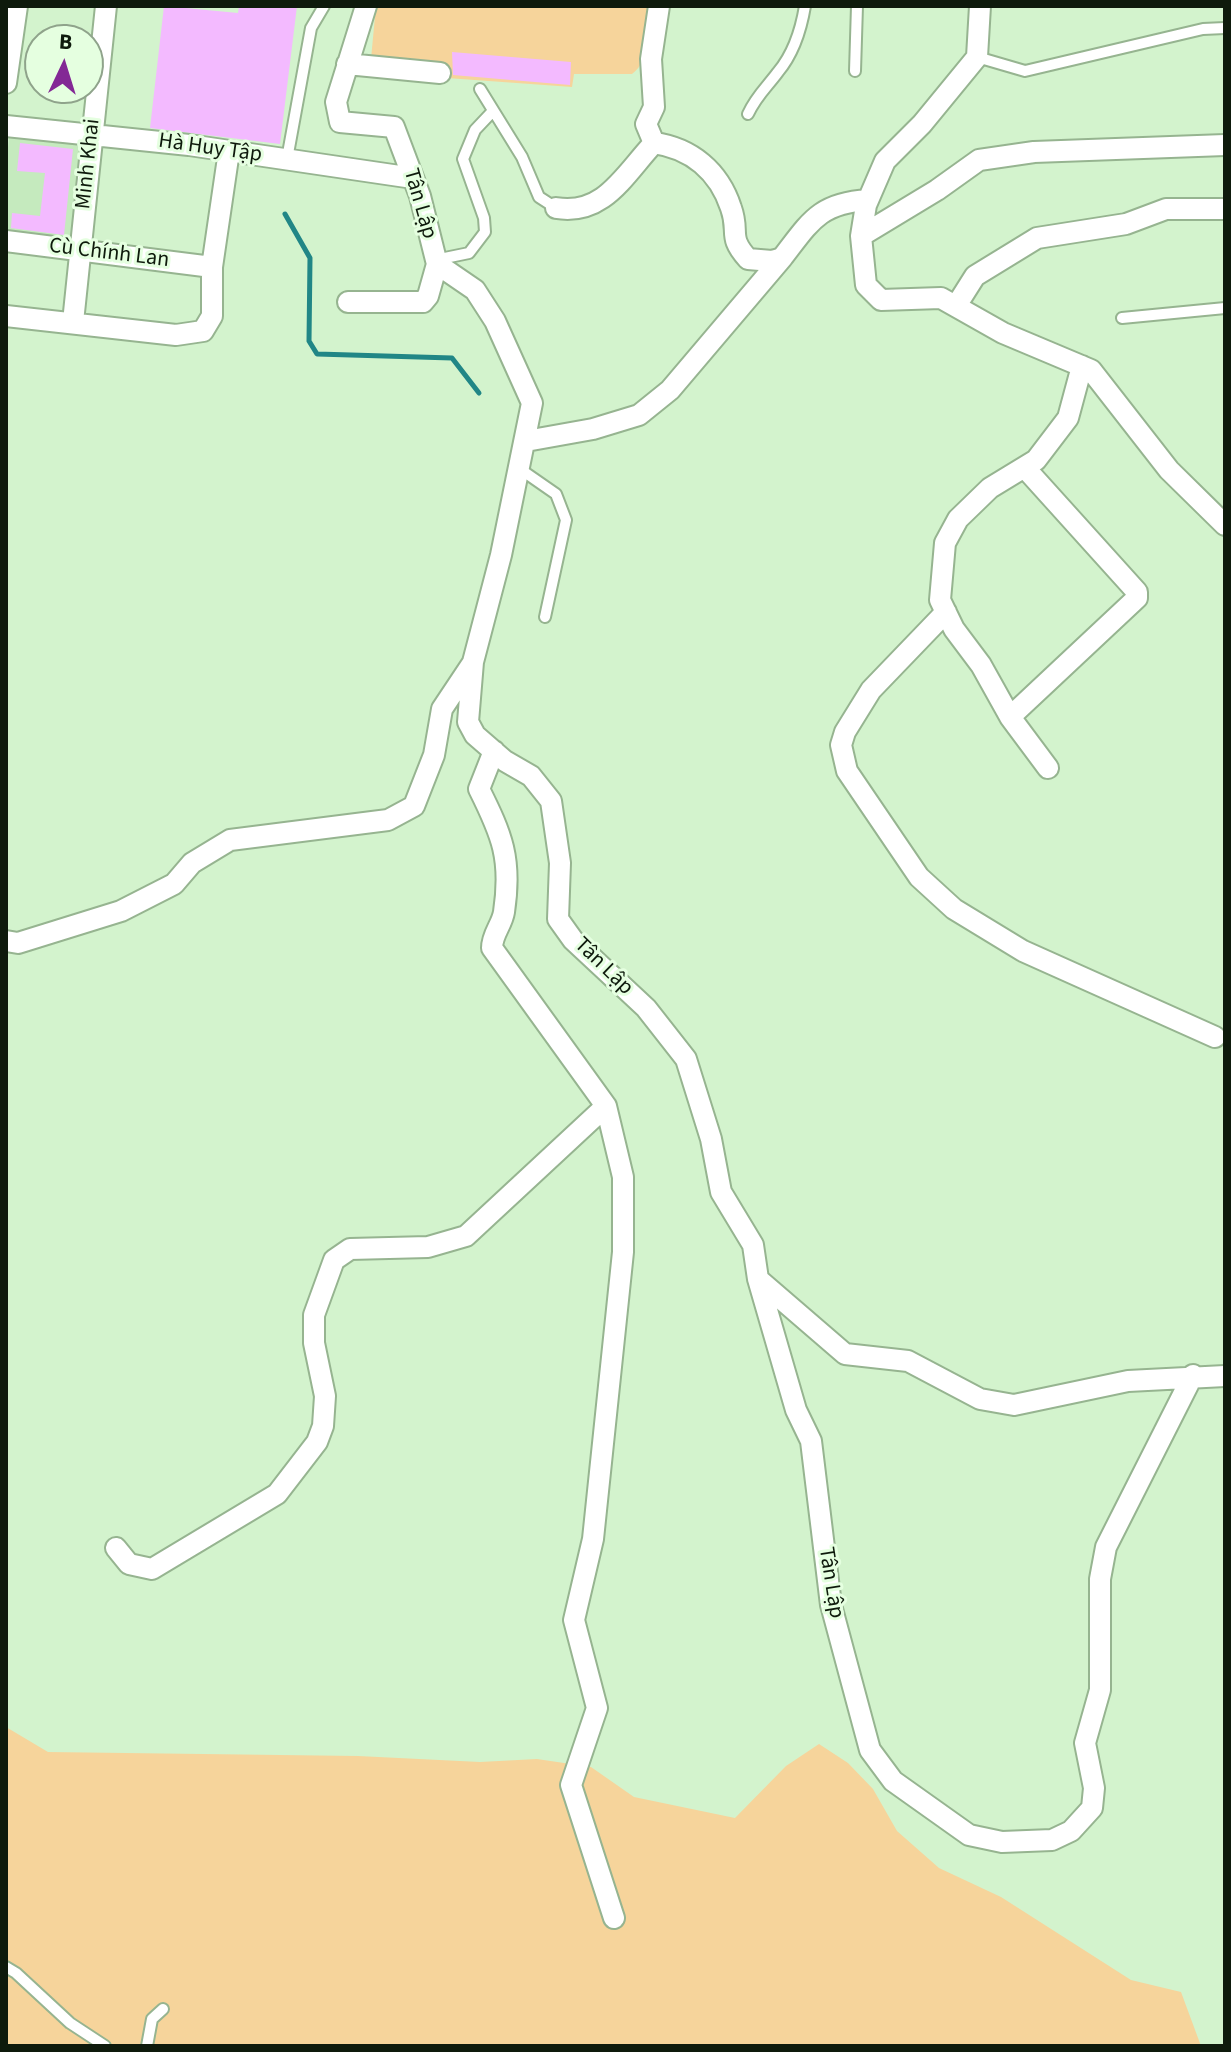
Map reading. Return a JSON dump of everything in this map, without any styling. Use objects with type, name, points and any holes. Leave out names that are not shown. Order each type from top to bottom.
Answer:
[{"type":"street","points":[[6,83],[17,6]]},
{"type":"street","name":"Minh Khai","points":[[73,322],[106,6]]},
{"type":"street","name":"Tân Lập","points":[[366,6],[360,35],[347,64],[336,102],[340,122],[394,127],[413,178],[436,262],[475,290],[495,321],[532,403],[520,469],[473,662],[468,722],[475,735],[531,776],[551,801],[560,863],[558,919],[573,940],[646,1008],[686,1059],[711,1139],[721,1192],[753,1245],[758,1279],[796,1410],[811,1441],[831,1605],[870,1750],[893,1781],[969,1835],[1002,1842],[1052,1840],[1071,1831],[1092,1808],[1094,1788],[1085,1743],[1100,1690],[1100,1579],[1106,1547],[1193,1375]]},
{"type":"street","points":[[654,143],[646,124],[654,107],[651,59],[659,6]]},
{"type":"street","points":[[981,7],[977,57],[922,124],[885,161],[868,200],[861,236],[866,285],[881,300],[941,298],[1003,333],[1091,370],[1169,470],[1225,525]]},
{"type":"street","points":[[347,64],[440,73]]},
{"type":"street","name":"Hà Huy Tập","points":[[6,126],[229,151],[413,178]]},
{"type":"street","points":[[556,208],[585,210],[597,204],[654,143]]},
{"type":"street","points":[[654,143],[677,146],[698,156],[731,206],[735,244],[748,259],[772,261],[782,258]]},
{"type":"street","points":[[861,236],[937,190],[979,160],[1034,152],[1225,145]]},
{"type":"street","points":[[6,316],[176,335],[203,331],[212,316],[212,267],[229,151]]},
{"type":"street","points":[[526,441],[593,429],[639,415],[670,390],[825,208],[842,202],[868,200]]},
{"type":"street","points":[[956,306],[975,276],[1037,238],[1126,224],[1166,209],[1225,209]]},
{"type":"street","name":"Cù Chính Lan","points":[[6,241],[212,267]]},
{"type":"street","points":[[348,302],[423,302],[436,262]]},
{"type":"street","points":[[1048,768],[1010,717],[940,600],[945,543],[958,519],[990,488],[1026,469],[1068,418],[1082,366]]},
{"type":"street","points":[[1010,717],[1137,598],[1137,592],[1026,469]]},
{"type":"street","points":[[946,612],[871,690],[845,732],[841,745],[847,771],[919,877],[954,909],[1023,951],[1215,1037]]},
{"type":"street","points":[[6,941],[18,943],[121,911],[174,884],[192,863],[230,840],[388,820],[414,806],[434,755],[442,709],[473,662]]},
{"type":"street","points":[[494,751],[479,789],[494,816],[506,852],[504,910],[492,948],[606,1106],[617,1140],[623,1177],[623,1252],[593,1539],[574,1620],[597,1708],[571,1785],[614,1918]]},
{"type":"street","points":[[116,1548],[129,1564],[152,1569],[277,1494],[317,1442],[323,1426],[325,1396],[313,1328],[316,1302],[334,1260],[350,1249],[428,1247],[466,1236],[606,1106]]},
{"type":"street","points":[[758,1279],[845,1354],[908,1361],[980,1399],[997,1404],[1014,1405],[1128,1381],[1193,1375],[1225,1376]]},
{"type":"lane","points":[[287,159],[311,28],[324,6]]},
{"type":"lane","points":[[748,114],[755,96],[778,72],[792,51],[805,6]]},
{"type":"lane","points":[[855,71],[857,6]]},
{"type":"lane","points":[[977,57],[1025,71],[1203,29],[1225,28]]},
{"type":"lane","points":[[480,89],[522,157],[539,197],[556,208]]},
{"type":"lane","points":[[436,262],[469,253],[485,232],[484,218],[463,159],[475,130],[492,112]]},
{"type":"lane","points":[[1122,318],[1225,308]]},
{"type":"lane","points":[[520,469],[556,494],[566,520],[545,617]]},
{"type":"lane","points":[[6,1967],[70,2023],[105,2046]]},
{"type":"lane","points":[[147,2046],[152,2019],[163,2009]]},
{"type":"shaded area","points":[[376,6],[648,6],[647,43],[642,61],[632,74],[574,74],[572,87],[447,78],[447,63],[371,59]]},
{"type":"shaded area","points":[[10,132],[85,142],[70,248],[6,239],[6,163]]},
{"type":"shaded area","points":[[6,1727],[48,1752],[358,1756],[480,1762],[537,1759],[591,1767],[634,1797],[735,1818],[786,1766],[819,1744],[848,1763],[873,1789],[897,1831],[939,1868],[1001,1897],[1131,1980],[1181,1992],[1201,2046],[6,2046]]},
{"type":"building","points":[[164,6],[238,13],[239,6],[297,6],[280,144],[150,128]]},
{"type":"building","points":[[452,52],[571,62],[570,85],[453,75]]},
{"type":"building","points":[[20,143],[73,149],[64,235],[11,228],[12,213],[40,216],[45,173],[17,171]]},
{"type":"waterway","points":[[285,214],[310,258],[309,341],[317,354],[452,358],[479,393]]}]
